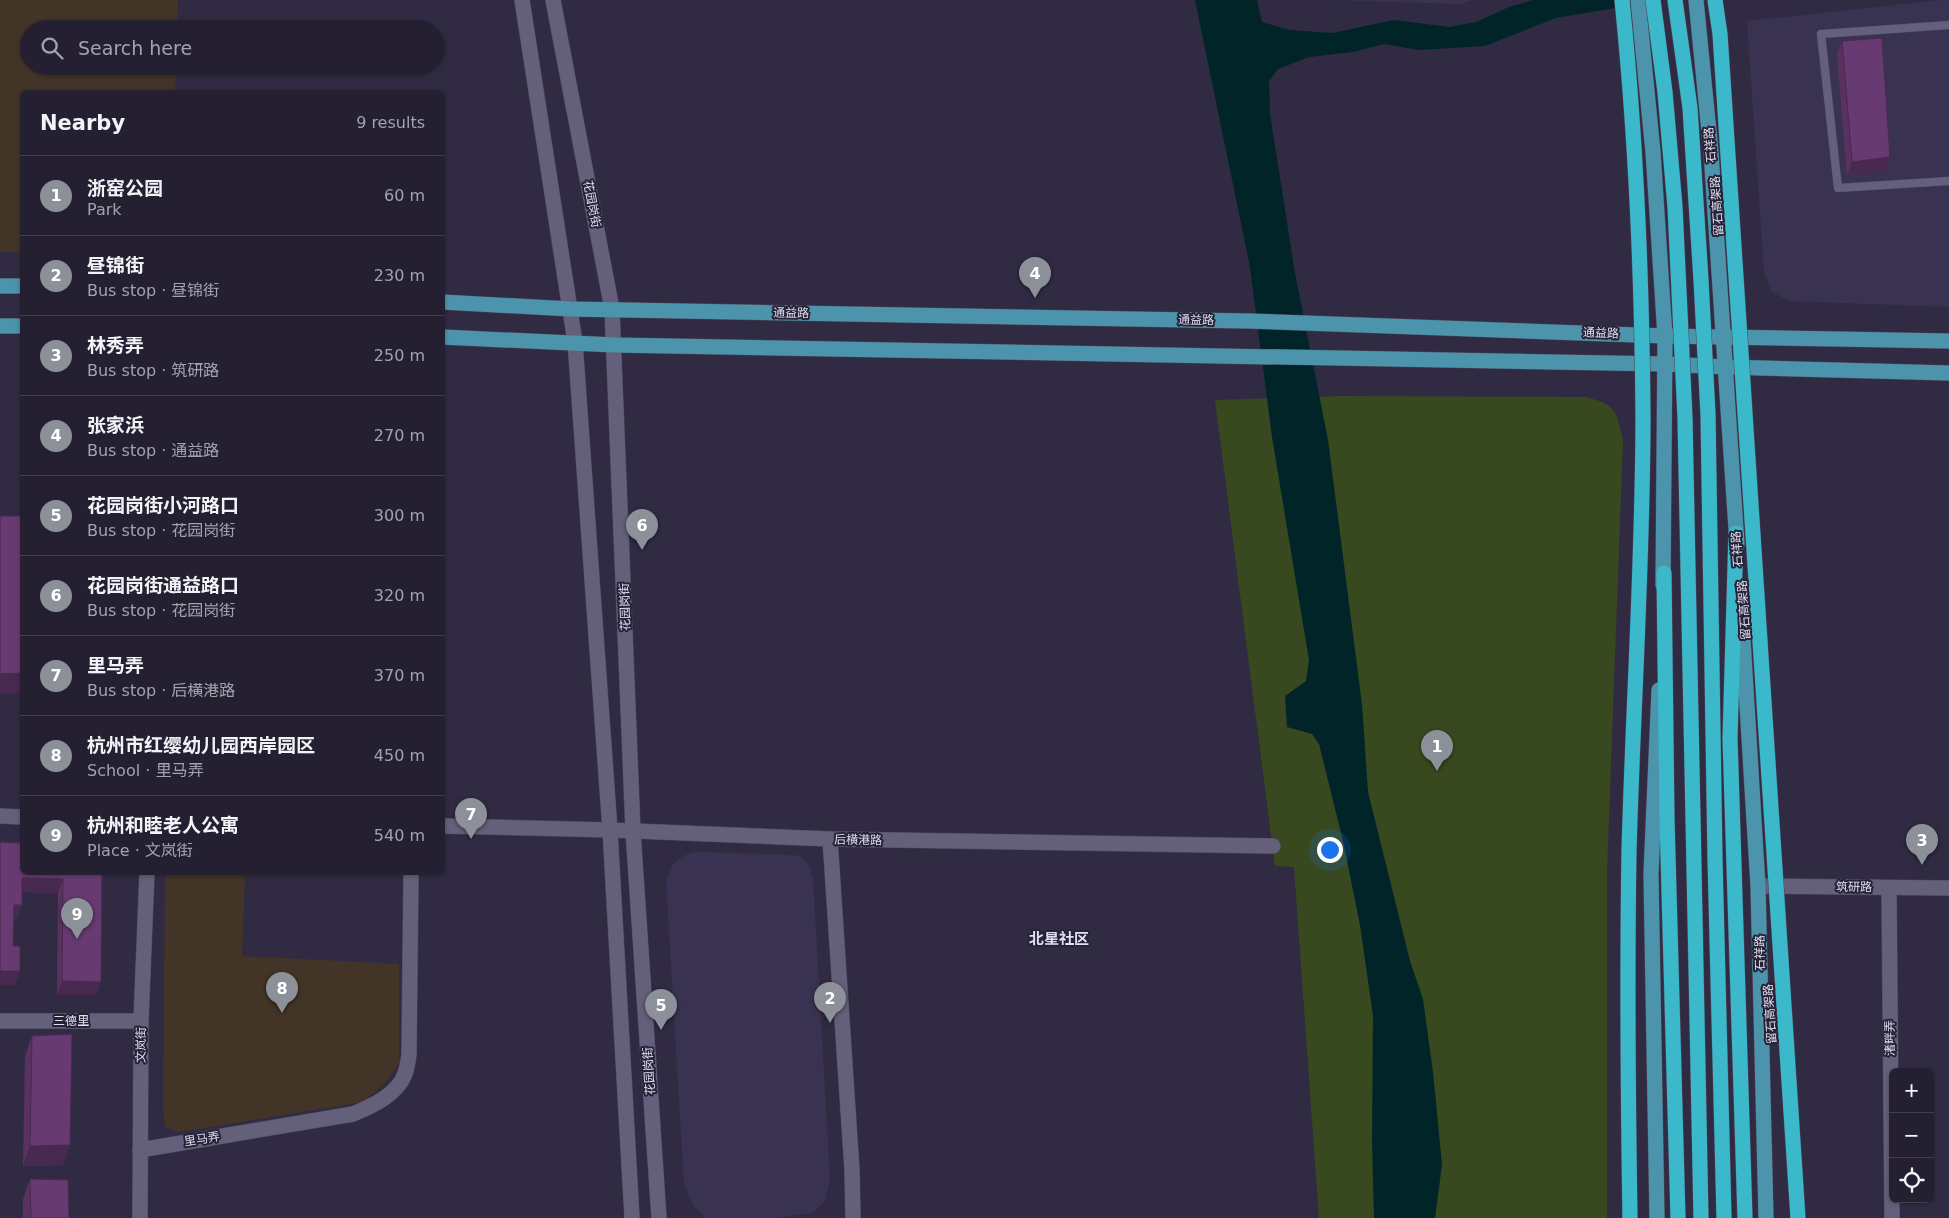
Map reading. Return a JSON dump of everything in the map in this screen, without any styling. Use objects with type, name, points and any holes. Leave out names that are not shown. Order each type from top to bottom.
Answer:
[{"type":"highway","points":[[1622,0],[1632,93],[1638,216],[1642,416],[1630,849],[1627,1061],[1630,1218]]},
{"type":"highway","points":[[1653,0],[1665,92],[1675,207],[1685,418],[1701,1218]]},
{"type":"highway","name":"留石高架路","points":[[1675,0],[1690,108],[1708,414],[1715,859],[1724,1218]]},
{"type":"highway","name":"留石高架路","points":[[1715,0],[1721,44],[1752,494],[1798,1218]]},
{"type":"highway","points":[[1736,534],[1730,738],[1745,1218]]},
{"type":"highway","points":[[1664,573],[1667,819],[1678,1218]]},
{"type":"main road","name":"石祥路","points":[[1696,3],[1711,152],[1724,337],[1758,886],[1766,1218]]},
{"type":"main road","points":[[1638,6],[1653,152],[1665,336],[1664,573],[1651,874],[1657,1218]]},
{"type":"main road","points":[[0,286],[20,286]]},
{"type":"main road","name":"通益路","points":[[445,302],[570,308],[1248,321],[1665,336],[1949,341]]},
{"type":"main road","points":[[0,326],[20,326]]},
{"type":"main road","points":[[445,337],[615,344],[1253,356],[1318,359],[1665,364],[1949,373]]},
{"type":"street","name":"花园岗街","points":[[522,0],[575,342],[610,830],[632,1218]]},
{"type":"street","name":"花园岗街","points":[[553,0],[612,309],[615,344],[633,831],[659,1218]]},
{"type":"street","points":[[0,816],[20,817]]},
{"type":"street","name":"后横港路","points":[[445,826],[610,830],[830,839],[1273,846]]},
{"type":"street","points":[[830,839],[852,1170],[853,1218]]},
{"type":"street","name":"文岚街","points":[[140,1218],[141,1022],[147,875]]},
{"type":"street","name":"里马弄","points":[[140,1150],[353,1114],[375,1104],[392,1092],[405,1076],[409,1055],[411,875]]},
{"type":"street","name":"筑研路","points":[[1758,886],[1949,888]]},
{"type":"street","name":"渚畔弄","points":[[1889,888],[1892,1218]]},
{"type":"street","name":"三德里","points":[[0,1022],[141,1022]]},
{"type":"lane","points":[[1949,25],[1821,34],[1838,188],[1949,181]]},
{"type":"shaded area","points":[[0,0],[178,0],[177,20],[20,20],[20,75],[176,75],[175,90],[20,90],[20,253],[0,252]]},
{"type":"shaded area","points":[[1195,0],[1257,0],[1262,22],[1289,30],[1332,33],[1394,20],[1449,27],[1476,22],[1509,7],[1533,0],[1662,0],[1556,18],[1485,46],[1419,50],[1384,44],[1353,52],[1309,57],[1278,69],[1269,81],[1270,114],[1295,273],[1328,440],[1362,704],[1368,792],[1410,961],[1423,999],[1433,1072],[1442,1165],[1435,1218],[1374,1218],[1372,1140],[1373,1016],[1360,925],[1343,841],[1319,744],[1312,734],[1287,727],[1285,696],[1306,681],[1309,660],[1272,437],[1250,267]]},
{"type":"shaded area","points":[[1333,0],[1472,0],[1460,4]]},
{"type":"shaded area","points":[[1949,0],[1949,307],[1788,301],[1771,291],[1764,272],[1747,21]]},
{"type":"shaded area","points":[[695,852],[795,855],[803,858],[808,864],[813,878],[830,1181],[825,1201],[813,1213],[775,1218],[705,1218],[693,1205],[684,1184],[666,881],[672,865],[683,856]]},
{"type":"shaded area","points":[[165,875],[245,875],[242,956],[399,964],[399,1063],[384,1084],[363,1102],[180,1132],[165,1127],[163,1111]]},
{"type":"green space","points":[[1341,396],[1585,397],[1609,406],[1617,416],[1623,441],[1607,871],[1607,1218],[1319,1218],[1294,867],[1275,866],[1215,400]]},
{"type":"building","points":[[1882,38],[1890,157],[1852,162],[1842,41]]},
{"type":"building","points":[[0,516],[20,516],[20,673],[0,674]]},
{"type":"building","points":[[0,842],[20,843],[20,875],[102,875],[101,982],[62,981],[63,879],[22,878],[22,905],[14,905],[13,946],[20,946],[20,971],[0,971]]},
{"type":"building","points":[[72,1034],[70,1145],[30,1146],[32,1036]]},
{"type":"building","points":[[30,1179],[68,1180],[69,1218],[31,1218]]},
{"type":"place","name":"张家浜","points":[[1035,298]]},
{"type":"place","name":"花园岗街通益路口","points":[[642,550]]},
{"type":"place","name":"浙窑公园","points":[[1437,771]]},
{"type":"place","name":"里马弄","points":[[471,839]]},
{"type":"place","name":"林秀弄","points":[[1922,865]]},
{"type":"place","name":"杭州和睦老人公寓","points":[[77,939]]},
{"type":"place","name":"杭州市红缨幼儿园西岸园区","points":[[282,1013]]},
{"type":"place","name":"昼锦街","points":[[830,1023]]},
{"type":"place","name":"花园岗街小河路口","points":[[661,1030]]},
{"type":"district","name":"北星社区","points":[[1059,939]]}]
